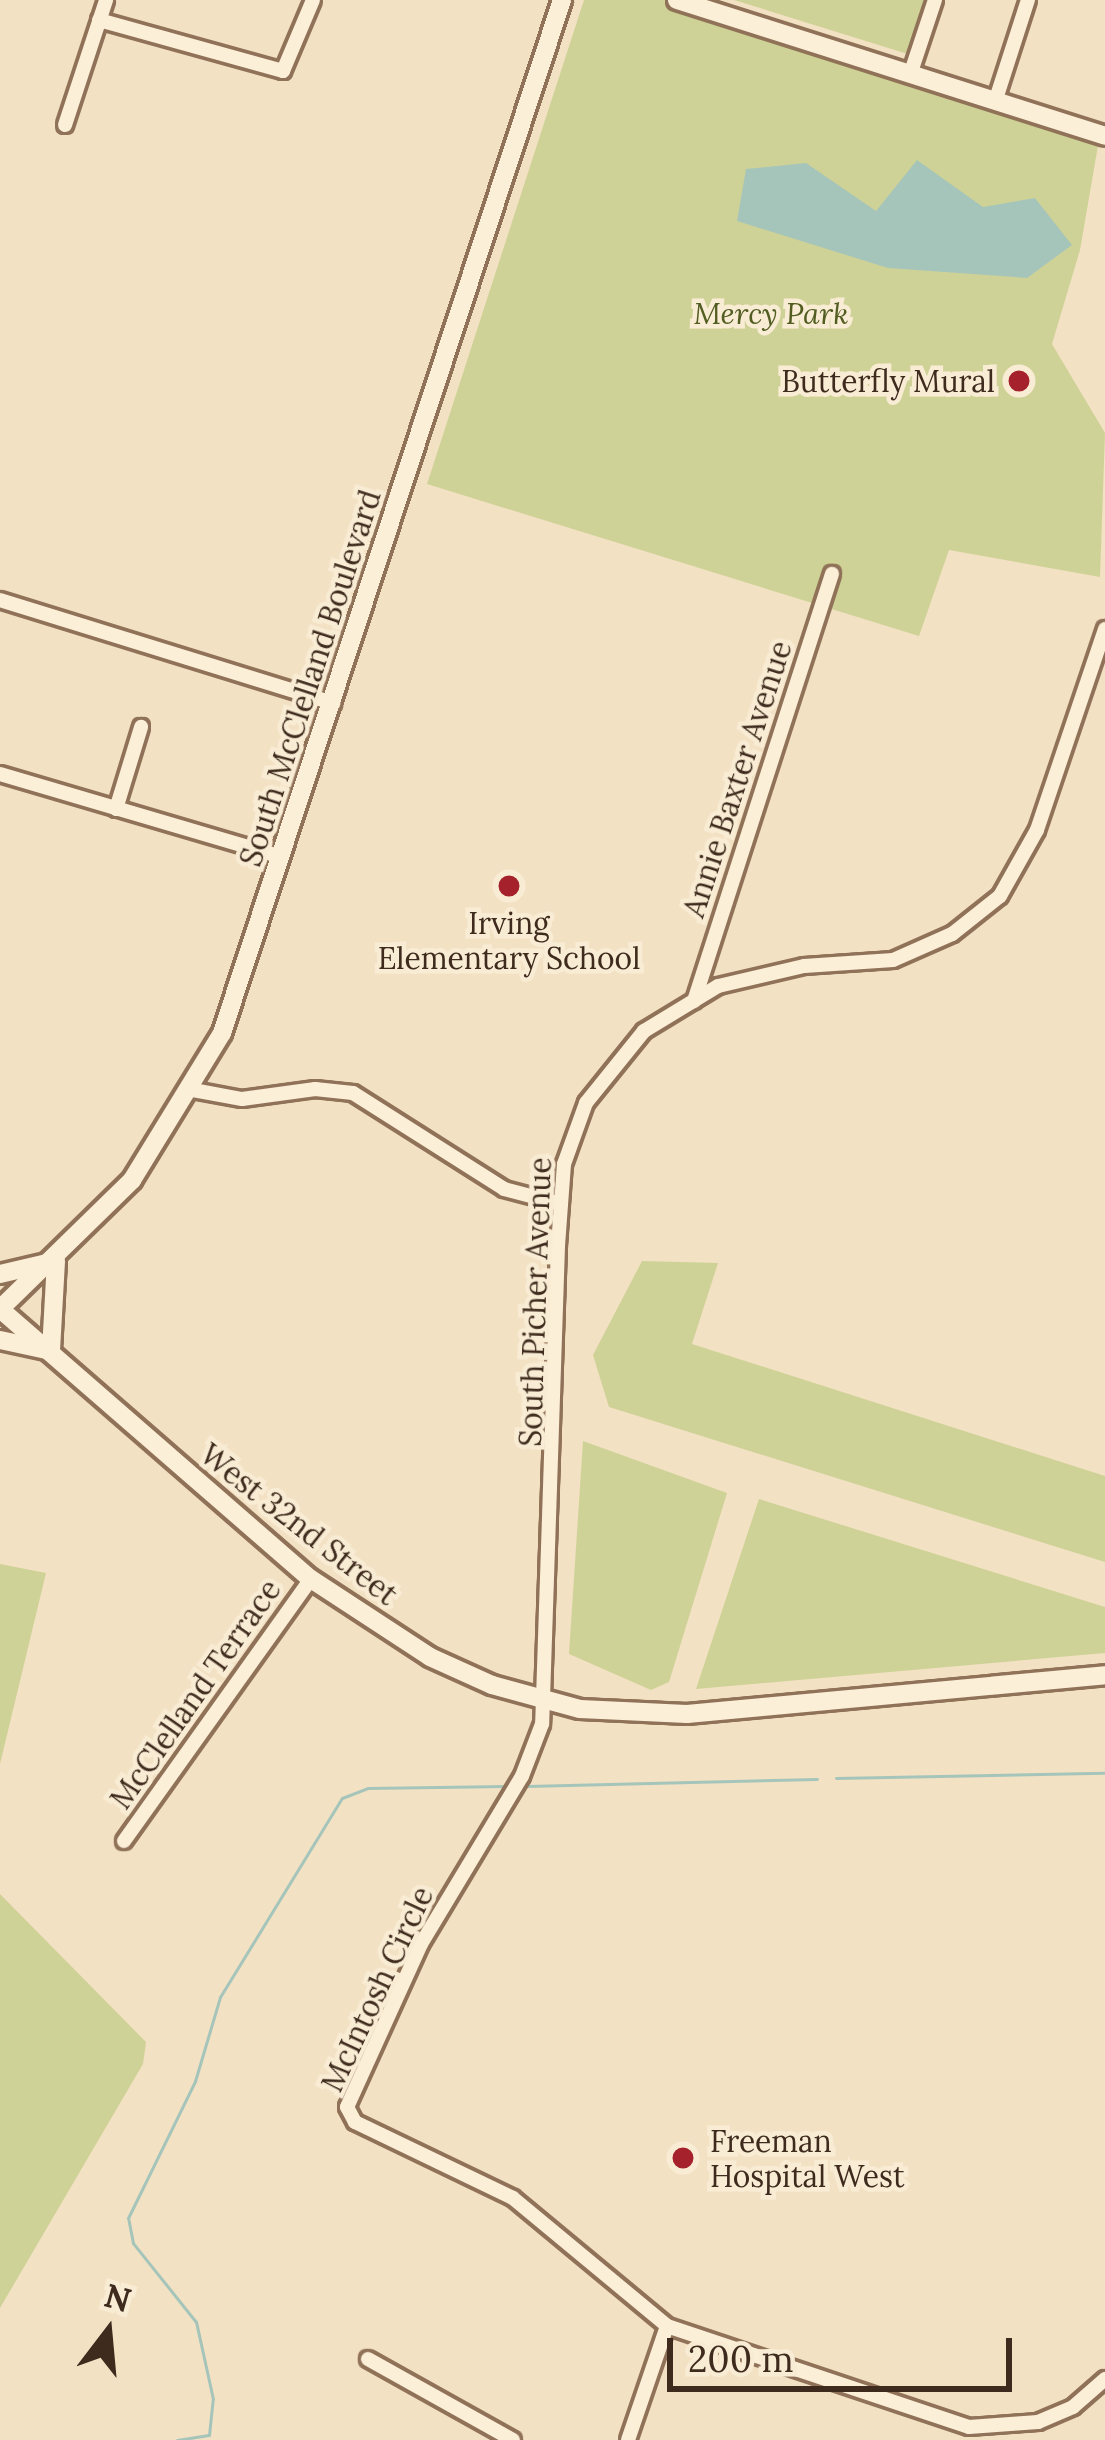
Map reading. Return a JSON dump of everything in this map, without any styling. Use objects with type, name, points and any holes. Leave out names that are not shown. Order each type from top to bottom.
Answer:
[{"type":"main road","name":"South McClelland Boulevard","points":[[0,1309],[56,1261],[133,1180],[193,1090],[229,1015],[562,0]]},
{"type":"main road","points":[[677,0],[1105,136]]},
{"type":"main road","points":[[0,1274],[56,1261],[51,1351],[0,1340]]},
{"type":"main road","name":"West 32nd Street","points":[[0,1309],[310,1579],[430,1657],[546,1702],[687,1714],[1105,1675]]},
{"type":"street","points":[[65,125],[106,0]]},
{"type":"street","points":[[99,20],[283,71],[313,0]]},
{"type":"street","points":[[910,75],[935,0]]},
{"type":"street","points":[[995,102],[1028,0]]},
{"type":"street","name":"Annie Baxter Avenue","points":[[694,1000],[832,574]]},
{"type":"street","points":[[0,600],[333,703]]},
{"type":"street","name":"South Picher Avenue","points":[[546,1702],[561,1204],[569,1143],[586,1103],[644,1031],[718,986],[804,966],[893,960],[952,934],[1000,896],[1037,830],[1105,629]]},
{"type":"street","points":[[116,809],[141,727]]},
{"type":"street","points":[[0,775],[282,857]]},
{"type":"street","points":[[193,1090],[242,1099],[316,1089],[353,1093],[504,1189],[561,1204]]},
{"type":"street","name":"McClelland Terrace","points":[[124,1840],[310,1579]]},
{"type":"street","name":"McIntosh Circle","points":[[546,1702],[532,1757],[421,1944],[348,2116],[513,2198],[667,2326],[969,2427],[1038,2422],[1105,2379]]},
{"type":"street","points":[[628,2440],[667,2326]]},
{"type":"street","points":[[368,2359],[513,2440]]},
{"type":"green space","name":"Mercy Park","points":[[584,0],[677,0],[1100,134],[1080,250],[1052,344],[1105,433],[1100,577],[949,550],[919,636],[427,484]]},
{"type":"green space","points":[[734,0],[932,0],[914,56]]},
{"type":"green space","points":[[642,1261],[718,1263],[692,1344],[1105,1476],[1105,1562],[609,1407],[593,1355]]},
{"type":"green space","points":[[583,1441],[727,1493],[669,1682],[651,1690],[569,1654]]},
{"type":"green space","points":[[759,1499],[1105,1607],[1105,1653],[696,1689]]},
{"type":"green space","points":[[0,1564],[46,1573],[0,1764]]},
{"type":"green space","points":[[0,1894],[146,2042],[143,2064],[0,2308]]},
{"type":"water","points":[[917,160],[983,207],[1035,198],[1072,245],[1027,278],[888,268],[737,221],[746,169],[806,163],[876,211]]},
{"type":"waterway","points":[[836,1778],[1105,1773]]},
{"type":"waterway","points":[[527,1786],[817,1779]]},
{"type":"waterway","points":[[177,2440],[209,2435],[213,2399],[196,2322],[133,2243],[128,2218],[195,2081],[220,1997],[342,1798],[368,1788],[506,1786]]},
{"type":"place","name":"Butterfly Mural","points":[[1019,381]]},
{"type":"place","name":"Irving Elementary School","points":[[509,886]]},
{"type":"place","name":"Freeman Hospital West","points":[[683,2158]]}]
